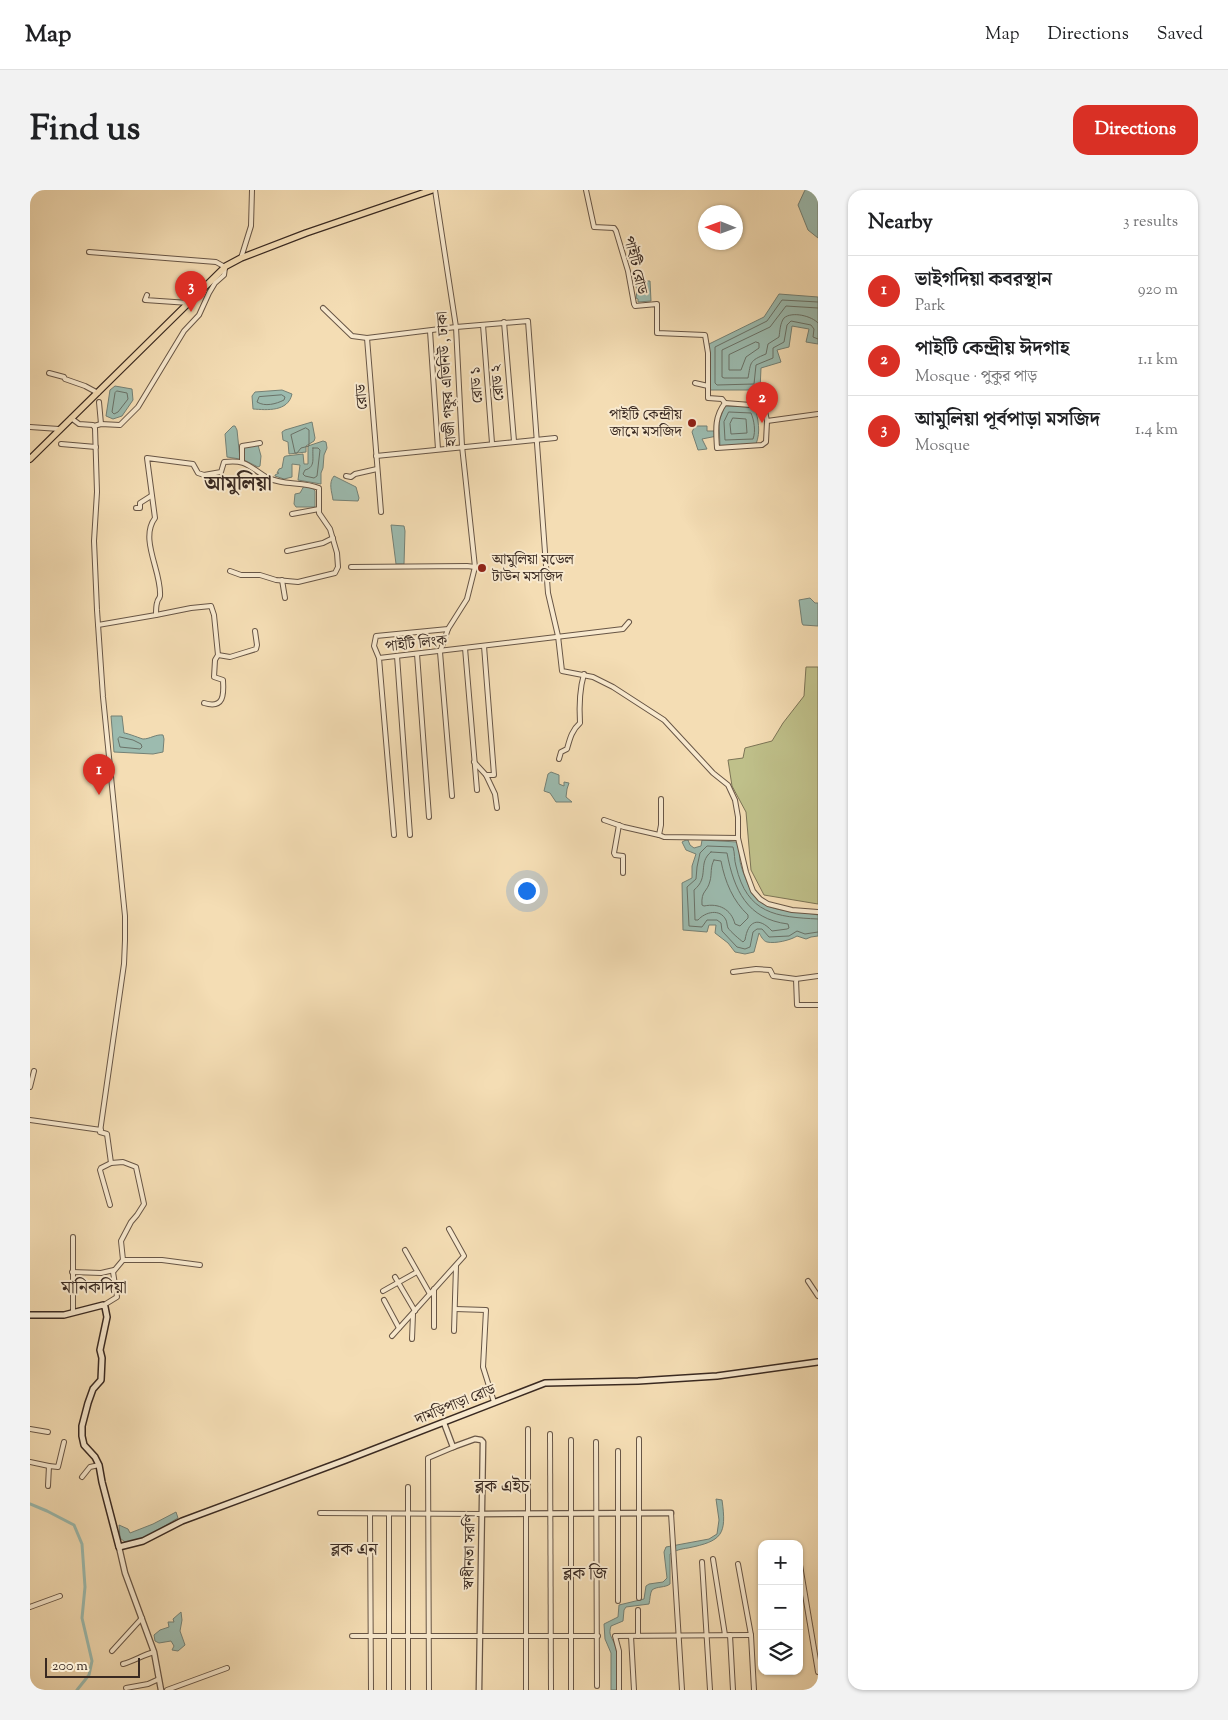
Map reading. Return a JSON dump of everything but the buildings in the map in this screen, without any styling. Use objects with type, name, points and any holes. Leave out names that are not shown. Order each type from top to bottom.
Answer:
[{"type":"main road","points":[[30,459],[226,267],[241,258],[306,233],[434,190]]},
{"type":"main road","points":[[30,1315],[59,1316],[104,1305],[107,1317],[100,1350],[102,1358],[101,1380],[93,1389],[88,1403],[82,1426],[82,1436],[84,1445],[95,1457],[99,1465],[119,1547]]},
{"type":"main road","name":"দামড়িপাড়া রোড","points":[[119,1547],[143,1541],[182,1521],[444,1423],[534,1386],[554,1382],[717,1376],[818,1362]]},
{"type":"street","points":[[241,258],[251,226],[252,190]]},
{"type":"street","name":"হাজী গফুর এভিনিউ , ঢাকা","points":[[434,190],[456,327],[462,446],[475,567]]},
{"type":"street","name":"পাইটি রোড","points":[[586,190],[594,227],[614,228],[616,231],[628,271],[634,304],[636,306],[657,304],[657,333],[705,335],[708,353],[708,386]]},
{"type":"street","points":[[71,418],[79,424],[94,426],[101,424],[120,425],[138,407],[184,331],[199,315],[215,283],[224,275],[226,267],[216,262],[89,252]]},
{"type":"street","points":[[147,295],[145,300],[189,303]]},
{"type":"street","points":[[323,308],[352,336],[367,338],[456,327],[528,321],[548,593],[558,636],[562,671],[593,677],[613,687],[664,720],[713,773],[728,785],[737,809],[738,838],[751,885],[760,899],[778,907],[818,912]]},
{"type":"street","name":"রোড ২","points":[[504,322],[514,441]]},
{"type":"street","name":"রোড ১","points":[[483,325],[492,443]]},
{"type":"street","points":[[430,331],[438,449]]},
{"type":"street","name":"রোড","points":[[367,338],[381,512]]},
{"type":"street","points":[[49,373],[64,377],[64,380],[85,386],[98,393]]},
{"type":"street","points":[[694,383],[708,386],[708,398],[722,399],[726,403],[764,406],[767,421],[766,442],[762,445],[717,448],[716,421],[720,409],[726,403]]},
{"type":"street","points":[[99,402],[101,424]]},
{"type":"street","points":[[767,421],[818,414]]},
{"type":"street","points":[[94,426],[96,447],[94,541],[98,625],[123,899],[125,940],[116,1022],[100,1130]]},
{"type":"street","points":[[30,427],[59,429]]},
{"type":"street","points":[[376,456],[555,438]]},
{"type":"street","points":[[242,462],[242,446],[260,443]]},
{"type":"street","points":[[61,444],[96,447]]},
{"type":"street","points":[[156,615],[156,603],[160,597],[158,579],[151,556],[150,525],[155,518],[147,458],[193,464],[198,473],[204,474],[222,472],[224,462],[242,462],[267,477],[282,482],[311,484],[319,488],[319,510],[322,519],[330,529],[337,553],[338,567],[335,573],[298,582],[260,575],[241,575],[230,571]]},
{"type":"street","points":[[346,476],[351,477],[355,474],[377,469]]},
{"type":"street","points":[[136,508],[140,508],[140,503],[151,496]]},
{"type":"street","points":[[292,514],[319,510]]},
{"type":"street","points":[[287,551],[323,543],[333,538]]},
{"type":"street","points":[[351,567],[475,567],[467,599],[448,629],[440,652],[452,796]]},
{"type":"street","points":[[282,580],[285,598]]},
{"type":"street","points":[[98,625],[211,606],[214,615],[218,655],[215,660],[214,677],[223,680],[223,697],[212,704],[204,703]]},
{"type":"street","name":"পাইটি লিংক","points":[[394,836],[379,658],[623,629],[629,622]]},
{"type":"street","points":[[379,658],[374,646],[376,636],[448,629]]},
{"type":"street","points":[[218,655],[230,657],[256,649],[255,631]]},
{"type":"street","points":[[484,646],[494,774],[486,774]]},
{"type":"street","points":[[465,648],[477,790]]},
{"type":"street","points":[[417,654],[428,817]]},
{"type":"street","points":[[397,656],[410,835]]},
{"type":"street","points":[[559,759],[562,752],[567,749],[570,736],[580,723],[580,688],[584,674]]},
{"type":"street","points":[[474,762],[486,774],[495,794],[497,808]]},
{"type":"street","points":[[658,835],[662,825],[661,799]]},
{"type":"street","points":[[604,820],[619,826],[664,837],[738,838]]},
{"type":"street","points":[[619,826],[614,853],[615,855],[623,856],[623,874]]},
{"type":"street","points":[[733,972],[756,969],[770,970],[773,976],[796,980],[818,976]]},
{"type":"street","points":[[796,980],[797,1006],[818,1005]]},
{"type":"street","points":[[30,1087],[34,1071]]},
{"type":"street","points":[[30,1120],[100,1130],[100,1132],[107,1134],[111,1163]]},
{"type":"street","points":[[72,1272],[101,1273],[114,1270],[122,1260],[121,1241],[131,1222],[143,1206],[144,1199],[136,1167],[123,1162],[111,1163],[100,1168],[110,1205]]},
{"type":"street","points":[[392,1336],[464,1256],[450,1229]]},
{"type":"street","points":[[73,1237],[73,1313]]},
{"type":"street","points":[[405,1250],[430,1294]]},
{"type":"street","points":[[122,1260],[162,1260],[200,1265]]},
{"type":"street","points":[[454,1331],[456,1265]]},
{"type":"street","points":[[104,1305],[117,1296],[114,1270]]},
{"type":"street","points":[[383,1291],[417,1272]]},
{"type":"street","points":[[395,1277],[414,1312],[412,1339]]},
{"type":"street","points":[[808,1281],[818,1296]]},
{"type":"street","points":[[434,1289],[434,1326]]},
{"type":"street","points":[[384,1300],[399,1328]]},
{"type":"street","points":[[455,1309],[486,1310],[483,1367],[494,1402]]},
{"type":"street","points":[[429,1690],[428,1458],[454,1447],[444,1423]]},
{"type":"street","points":[[30,1429],[48,1432]]},
{"type":"street","points":[[526,1690],[528,1429]]},
{"type":"street","points":[[550,1434],[551,1690]]},
{"type":"street","name":"স্বাধীনতা সরণি","points":[[454,1447],[475,1439],[482,1441],[479,1690]]},
{"type":"street","points":[[639,1439],[639,1598]]},
{"type":"street","points":[[571,1440],[571,1690]]},
{"type":"street","points":[[30,1462],[58,1466],[64,1442]]},
{"type":"street","points":[[596,1442],[598,1686]]},
{"type":"street","points":[[618,1451],[618,1600]]},
{"type":"street","points":[[82,1477],[90,1467],[99,1465]]},
{"type":"street","points":[[48,1486],[49,1466]]},
{"type":"street","points":[[408,1487],[408,1690]]},
{"type":"street","points":[[320,1513],[671,1513],[682,1690]]},
{"type":"street","points":[[370,1514],[371,1690]]},
{"type":"street","points":[[389,1514],[389,1690]]},
{"type":"street","points":[[119,1547],[125,1574],[154,1652],[161,1690]]},
{"type":"street","points":[[713,1559],[727,1635],[733,1690]]},
{"type":"street","points":[[702,1562],[710,1690]]},
{"type":"street","points":[[738,1564],[751,1635],[754,1690]]},
{"type":"street","points":[[803,1583],[818,1672]]},
{"type":"street","points":[[30,1607],[60,1596]]},
{"type":"street","points":[[638,1610],[638,1636]]},
{"type":"street","points":[[112,1651],[142,1618]]},
{"type":"street","points":[[619,1690],[619,1651],[615,1636],[751,1635]]},
{"type":"street","points":[[352,1636],[598,1636]]},
{"type":"street","points":[[631,1636],[634,1690]]},
{"type":"street","points":[[123,1664],[154,1652]]},
{"type":"street","points":[[167,1690],[228,1668]]},
{"type":"street","points":[[126,1688],[148,1684],[159,1678]]},
{"type":"green space","points":[[806,667],[818,667],[818,904],[764,895],[751,870],[746,812],[732,786],[728,760],[743,758],[745,748],[772,741],[804,696]]},
{"type":"water","points":[[805,190],[818,190],[818,238],[808,230],[798,205]]},
{"type":"water","points":[[635,281],[650,281],[651,301],[638,302]]},
{"type":"water","points":[[779,294],[818,297],[818,344],[806,342],[809,329],[792,326],[789,347],[777,350],[781,362],[761,368],[760,390],[710,390],[709,344],[764,317]]},
{"type":"water","points":[[115,386],[132,389],[133,400],[122,416],[113,419],[106,416],[110,390]]},
{"type":"water","points":[[282,390],[292,394],[290,400],[282,407],[264,410],[253,409],[252,396],[255,392]]},
{"type":"water","points":[[725,406],[755,407],[759,430],[756,444],[720,446],[719,421]]},
{"type":"water","points":[[312,422],[314,441],[306,446],[306,452],[289,454],[288,442],[283,440],[282,432]]},
{"type":"water","points":[[233,426],[237,430],[240,459],[227,457],[225,434]]},
{"type":"water","points":[[695,426],[707,426],[707,431],[716,431],[717,436],[702,439],[707,449],[698,450],[692,432]]},
{"type":"water","points":[[323,441],[326,442],[327,448],[321,473],[321,484],[298,480],[300,465],[292,464],[292,477],[284,479],[275,476],[279,473],[277,473],[279,469],[282,468],[284,457],[303,454],[304,464],[308,464],[308,446]]},
{"type":"water","points":[[258,445],[261,456],[260,466],[258,467],[244,460],[243,448],[244,446]]},
{"type":"water","points":[[334,476],[356,487],[358,501],[333,500],[331,485]]},
{"type":"water","points":[[304,486],[312,487],[315,491],[315,507],[296,507],[294,504],[295,494],[300,493]]},
{"type":"water","points":[[391,525],[404,526],[404,564],[396,564]]},
{"type":"water","points":[[810,598],[815,603],[818,603],[818,626],[803,625],[802,623],[799,600]]},
{"type":"water","points":[[111,716],[122,716],[124,733],[143,739],[163,735],[163,752],[153,754],[114,752]]},
{"type":"water","points":[[551,772],[559,775],[559,784],[564,786],[564,782],[569,783],[566,797],[572,802],[556,802],[550,793],[544,791],[548,774]]},
{"type":"water","points":[[686,840],[694,848],[701,846],[702,840],[737,842],[740,847],[741,866],[751,890],[758,899],[766,905],[775,908],[818,915],[818,936],[806,939],[797,936],[783,941],[767,942],[764,941],[759,933],[754,952],[745,954],[735,952],[728,943],[715,933],[716,925],[709,925],[707,932],[683,930],[682,883],[692,878],[692,866],[696,854],[686,850],[682,842]]},
{"type":"water","points":[[716,1499],[722,1500],[724,1521],[720,1534],[708,1542],[670,1554],[670,1584],[652,1590],[649,1604],[626,1607],[623,1621],[611,1626],[610,1634],[616,1650],[617,1690],[611,1690],[611,1653],[605,1639],[604,1624],[618,1617],[619,1605],[644,1599],[646,1586],[663,1582],[667,1578],[664,1552],[666,1547],[709,1539],[717,1534],[719,1520]]},
{"type":"water","points":[[176,1512],[178,1518],[139,1540],[125,1542],[120,1538],[119,1525],[128,1529],[130,1533]]},
{"type":"water","points":[[181,1612],[180,1631],[185,1645],[178,1651],[172,1650],[174,1646],[171,1641],[159,1643],[155,1641],[154,1635],[160,1630],[169,1627],[168,1622],[174,1622],[173,1619]]},
{"type":"waterway","points":[[30,1504],[74,1525],[82,1544],[85,1587],[82,1618],[92,1661],[89,1675],[77,1690]]},
{"type":"place","name":"আমুলিয়া পূর্বপাড়া মসজিদ","points":[[191,312]]},
{"type":"place","name":"পাইটি কেন্দ্রীয় জামে মসজিদ","points":[[692,423]]},
{"type":"place","name":"পাইটি কেন্দ্রীয় ঈদগাহ","points":[[762,423]]},
{"type":"place","name":"আমুলিয়া মডেল টাউন মসজিদ","points":[[482,568]]},
{"type":"place","name":"ভাইগদিয়া কবরস্থান","points":[[99,795]]},
{"type":"district","name":"আমুলিয়া","points":[[238,483]]},
{"type":"district","name":"মানিকদিয়া","points":[[94,1287]]},
{"type":"district","name":"ব্লক এইচ","points":[[502,1486]]},
{"type":"district","name":"ব্লক এন","points":[[354,1549]]},
{"type":"district","name":"ব্লক জি","points":[[585,1573]]}]
